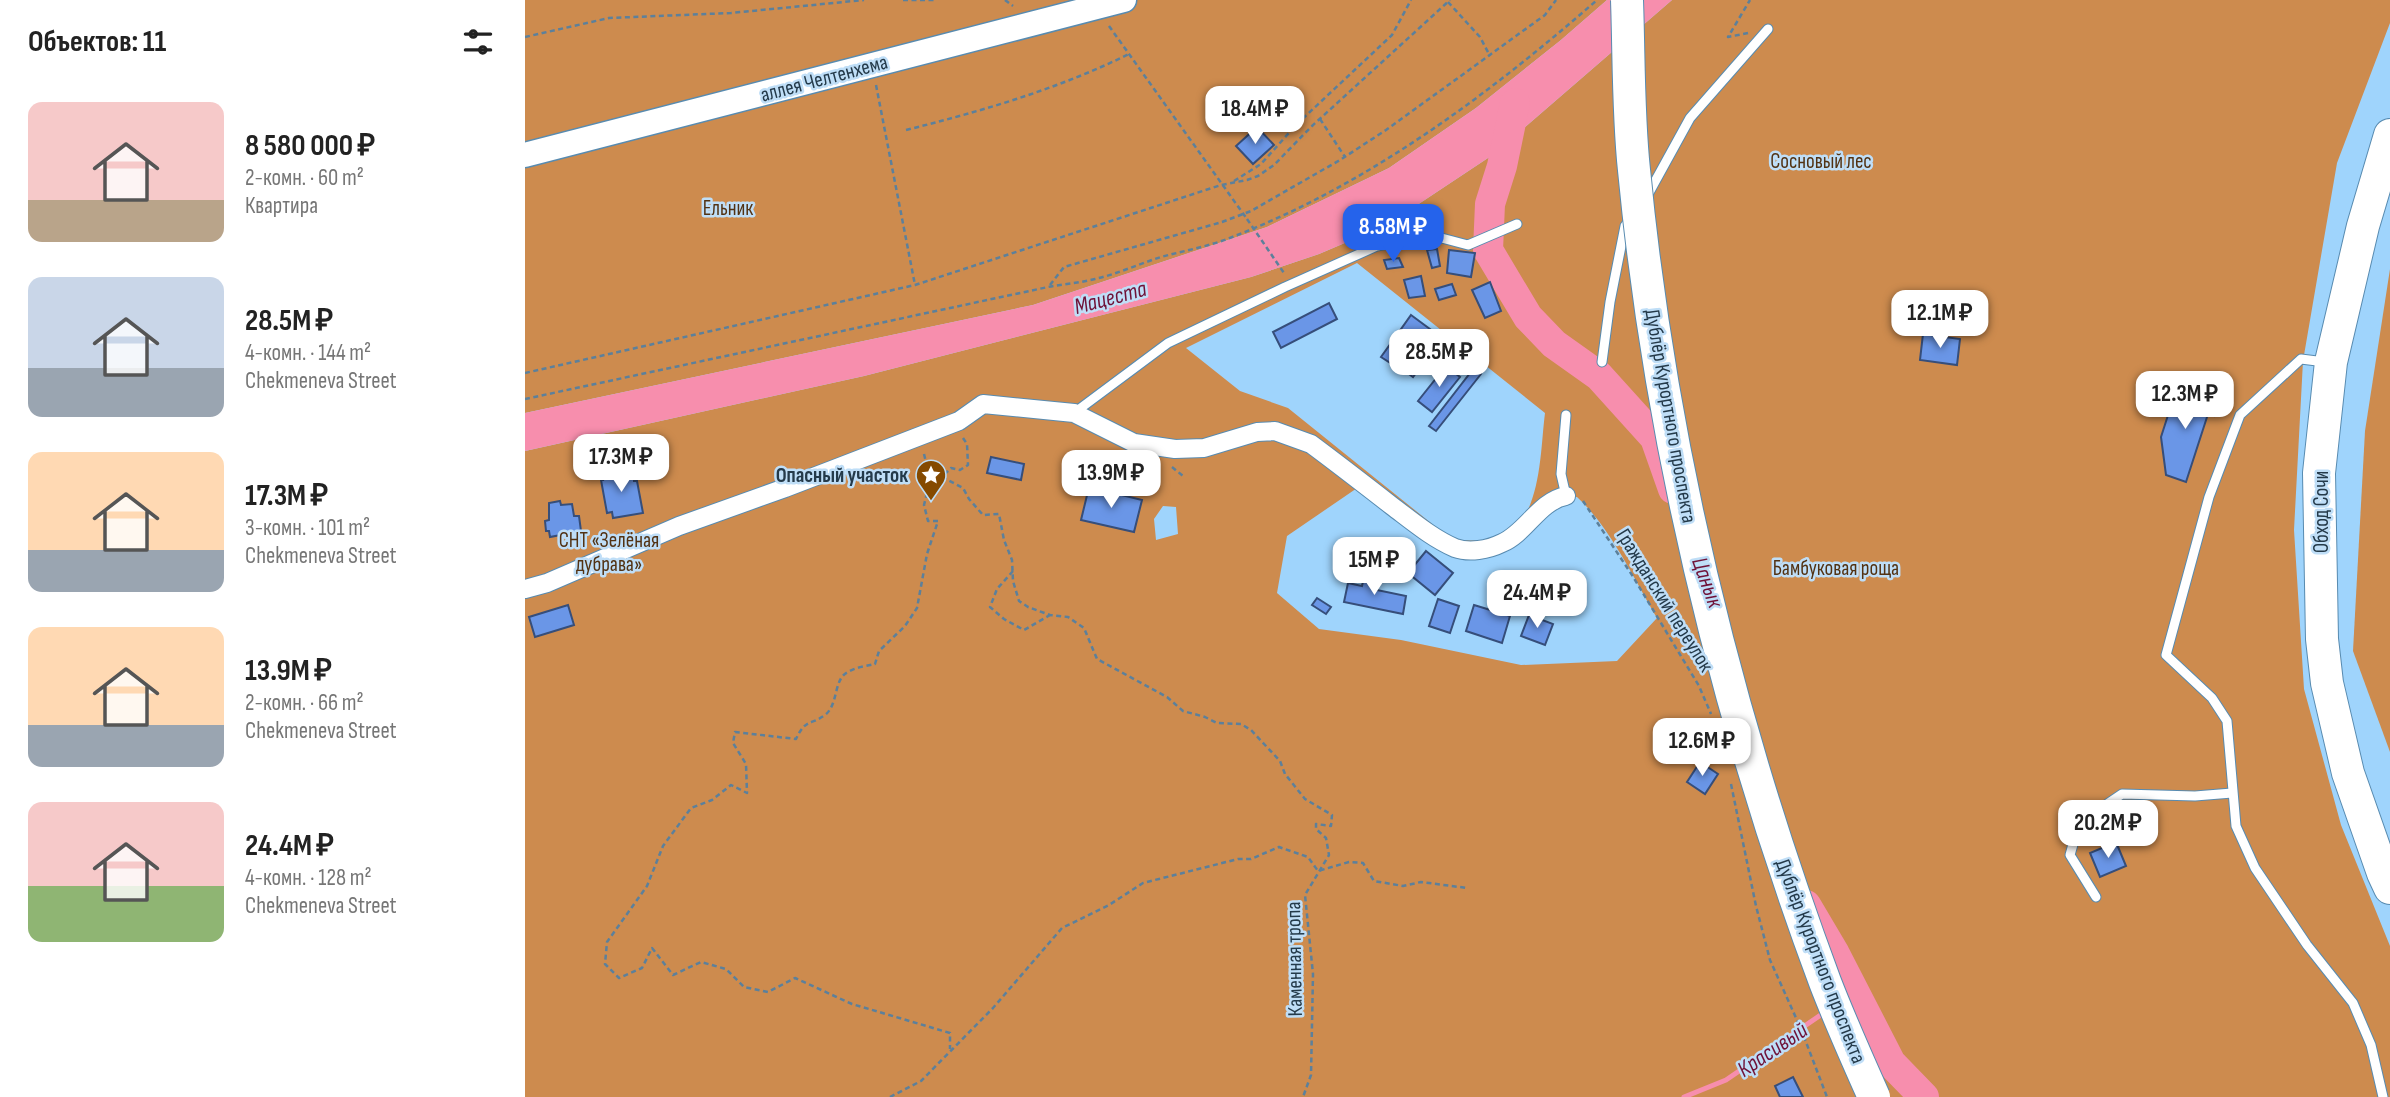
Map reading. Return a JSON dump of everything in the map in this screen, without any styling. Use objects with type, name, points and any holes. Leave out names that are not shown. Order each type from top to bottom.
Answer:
[{"type":"highway","name":"Дублёр Курортного проспекта","points":[[1627,0],[1633,168],[1658,359],[1702,583],[1741,728],[1784,867],[1826,984],[1874,1097]]},
{"type":"highway","name":"Обход Сочи","points":[[2390,135],[2363,226],[2331,362],[2319,473],[2322,639],[2327,682],[2349,773],[2390,888]]},
{"type":"main road","name":"аллея Челтенхема","points":[[525,155],[1124,0]]},
{"type":"street","points":[[525,589],[547,583],[679,526],[959,421],[983,404],[1074,413],[1134,443],[1175,449],[1203,448],[1257,432],[1275,432],[1294,437],[1311,444],[1424,530],[1456,548],[1485,549],[1502,543],[1517,535],[1550,502],[1566,496]]},
{"type":"lane","points":[[1602,362],[1610,302],[1625,226],[1651,191],[1690,118],[1768,29]]},
{"type":"lane","points":[[1074,413],[1168,343],[1377,247],[1434,236],[1468,245],[1517,224]]},
{"type":"lane","points":[[2331,362],[2301,359],[2240,415],[2209,497],[2166,655],[2212,698],[2227,721],[2235,826],[2255,868],[2307,945],[2353,1003],[2371,1045],[2383,1097]]},
{"type":"lane","points":[[1566,415],[1561,474],[1566,496]]},
{"type":"lane","points":[[2096,897],[2070,855],[2079,823],[2122,794],[2195,796],[2232,793]]},
{"type":"path","points":[[525,37],[609,18],[731,13],[864,0]]},
{"type":"path","points":[[903,0],[937,0]]},
{"type":"path","points":[[1231,183],[1261,164],[1297,124],[1392,35],[1411,0]]},
{"type":"path","points":[[1048,287],[1064,267],[1243,214],[1345,157],[1545,15],[1556,0]]},
{"type":"path","points":[[525,399],[1096,279],[1160,257],[1226,240],[1285,215],[1369,170],[1431,130],[1537,52],[1597,0]]},
{"type":"path","points":[[1750,0],[1728,37],[1768,29]]},
{"type":"path","points":[[525,373],[915,285],[1221,185],[1258,176],[1274,165],[1320,119],[1449,1],[1481,37],[1490,55]]},
{"type":"path","points":[[1112,30],[1284,273]]},
{"type":"path","points":[[905,130],[971,114],[1088,74],[1129,54]]},
{"type":"path","points":[[874,76],[915,285]]},
{"type":"path","points":[[1320,119],[1345,157]]},
{"type":"path","name":"Каменная тропа","points":[[959,421],[962,437],[967,444],[968,465],[960,470],[951,468],[942,477],[963,488],[983,515],[999,514],[1019,601],[1049,615],[1068,617],[1084,628],[1097,659],[1167,697],[1183,711],[1217,723],[1241,724],[1251,730],[1280,761],[1285,774],[1305,800],[1332,815],[1331,825],[1316,824],[1315,829],[1326,838],[1329,855],[1305,895],[1313,974],[1311,1074],[1303,1097]]},
{"type":"path","points":[[919,436],[926,462],[923,473],[930,481],[924,505],[928,520],[938,520],[927,554],[917,608],[905,626],[879,651],[875,664],[846,672],[838,684],[838,694],[826,714],[803,725],[796,739],[735,732],[733,743],[746,764],[747,793],[731,785],[712,800],[691,808],[663,846],[647,886],[607,942],[605,964],[619,978],[642,968],[652,948],[673,975],[701,962],[726,969],[744,987],[768,992],[795,978],[852,1004],[950,1033],[950,1049]]},
{"type":"path","name":"Гражданский переулок","points":[[1566,496],[1577,497],[1586,503],[1699,686],[1713,718]]},
{"type":"path","points":[[1014,570],[997,589],[990,607],[1004,620],[1024,630],[1049,615]]},
{"type":"path","points":[[1730,779],[1770,960],[1801,1029],[1827,1097]]},
{"type":"path","points":[[890,1097],[921,1081],[993,1008],[1062,928],[1109,905],[1143,884],[1238,859],[1251,859],[1279,847],[1308,857],[1318,871],[1349,862],[1363,863],[1374,881],[1403,886],[1421,882],[1467,888]]},
{"type":"green space","name":"Ельник","points":[[525,0],[1607,0],[1476,108],[1389,168],[1267,227],[1033,305],[525,413]]},
{"type":"green space","points":[[1672,0],[2390,0],[2390,23],[2337,163],[2303,361],[2294,530],[2304,689],[2341,825],[2390,946],[2390,1097],[525,1097],[525,451],[864,376],[1251,277],[1319,254],[1387,225],[1494,154]],"holes":[[[1357,263],[1545,413],[1540,464],[1532,500],[1515,529],[1502,538],[1452,540],[1288,408],[1240,391],[1186,348]],[[1363,484],[1433,537],[1456,548],[1472,551],[1505,543],[1558,498],[1577,497],[1611,538],[1657,618],[1617,661],[1521,665],[1401,640],[1319,629],[1277,593],[1287,536]],[[1163,506],[1176,507],[1178,534],[1156,540],[1154,519]]]},
{"type":"green space","points":[[2390,269],[2390,752],[2353,651],[2365,431]]},
{"type":"water","name":"Мацеста","points":[[1607,0],[1672,0],[1494,154],[1387,225],[1319,254],[1251,277],[864,376],[525,451],[525,413],[1033,305],[1267,227],[1389,168],[1476,108]]},
{"type":"building","points":[[1257,127],[1274,145],[1253,164],[1236,146]]},
{"type":"building","points":[[1437,249],[1440,266],[1432,268],[1427,250]]},
{"type":"building","points":[[1449,250],[1475,253],[1471,277],[1447,273]]},
{"type":"building","points":[[1399,258],[1403,267],[1387,269],[1384,260]]},
{"type":"building","points":[[1421,276],[1425,296],[1409,298],[1404,280]]},
{"type":"building","points":[[1490,282],[1501,311],[1485,318],[1472,290]]},
{"type":"building","points":[[1452,284],[1456,295],[1439,300],[1435,289]]},
{"type":"building","points":[[1329,303],[1337,319],[1281,348],[1273,332]]},
{"type":"building","points":[[1411,315],[1442,338],[1413,377],[1393,362],[1392,364],[1381,357],[1396,336],[1399,338],[1402,335],[1399,332]]},
{"type":"building","points":[[1923,334],[1960,339],[1957,365],[1920,360]]},
{"type":"building","points":[[1446,366],[1460,377],[1432,412],[1418,401]]},
{"type":"building","points":[[1474,368],[1481,374],[1436,431],[1429,426]]},
{"type":"building","points":[[2177,387],[2219,401],[2214,416],[2208,414],[2186,482],[2166,475],[2161,437]]},
{"type":"building","points":[[991,457],[1024,464],[1021,480],[987,473]]},
{"type":"building","points":[[629,470],[631,478],[637,481],[643,513],[613,518],[612,512],[607,513],[602,475]]},
{"type":"building","points":[[1089,487],[1142,500],[1134,532],[1081,520]]},
{"type":"building","points":[[560,501],[561,505],[572,504],[574,516],[579,516],[581,531],[576,532],[577,537],[567,539],[566,534],[550,537],[549,531],[546,531],[549,503]]},
{"type":"building","points":[[1426,551],[1453,573],[1435,595],[1408,573]]},
{"type":"building","points":[[1364,577],[1374,579],[1372,589],[1406,596],[1403,614],[1344,602],[1348,583],[1362,586]]},
{"type":"building","points":[[1317,598],[1331,607],[1326,614],[1312,605]]},
{"type":"building","points":[[1438,599],[1459,606],[1450,633],[1429,626]]},
{"type":"building","points":[[568,605],[574,625],[535,637],[529,617]]},
{"type":"building","points":[[1474,605],[1510,616],[1502,643],[1466,631]]},
{"type":"building","points":[[1529,615],[1553,624],[1545,645],[1521,636]]},
{"type":"building","points":[[1700,762],[1718,774],[1705,794],[1687,782]]},
{"type":"building","points":[[2116,842],[2126,866],[2100,877],[2090,853]]},
{"type":"building","points":[[1793,1077],[1803,1097],[1780,1097],[1775,1086]]},
{"type":"waterway","name":"Цанык","points":[[1515,103],[1502,166],[1490,204],[1488,250],[1528,317],[1554,344],[1599,376],[1655,438],[1673,489]]},
{"type":"waterway","name":"Цанык","points":[[1806,905],[1835,954],[1891,1063],[1924,1097]]},
{"type":"waterway","name":"Красивый","points":[[1842,1001],[1854,992]]},
{"type":"waterway","name":"Красивый","points":[[1684,1097],[1726,1080],[1825,1012]]},
{"type":"place","name":"Опасный участок","points":[[931,502]]},
{"type":"park label","name":"Сосновый лес","points":[[1821,161]]},
{"type":"park label","name":"СНТ «Зелёная дубрава»","points":[[609,552]]},
{"type":"park label","name":"Бамбуковая роща","points":[[1836,568]]}]
